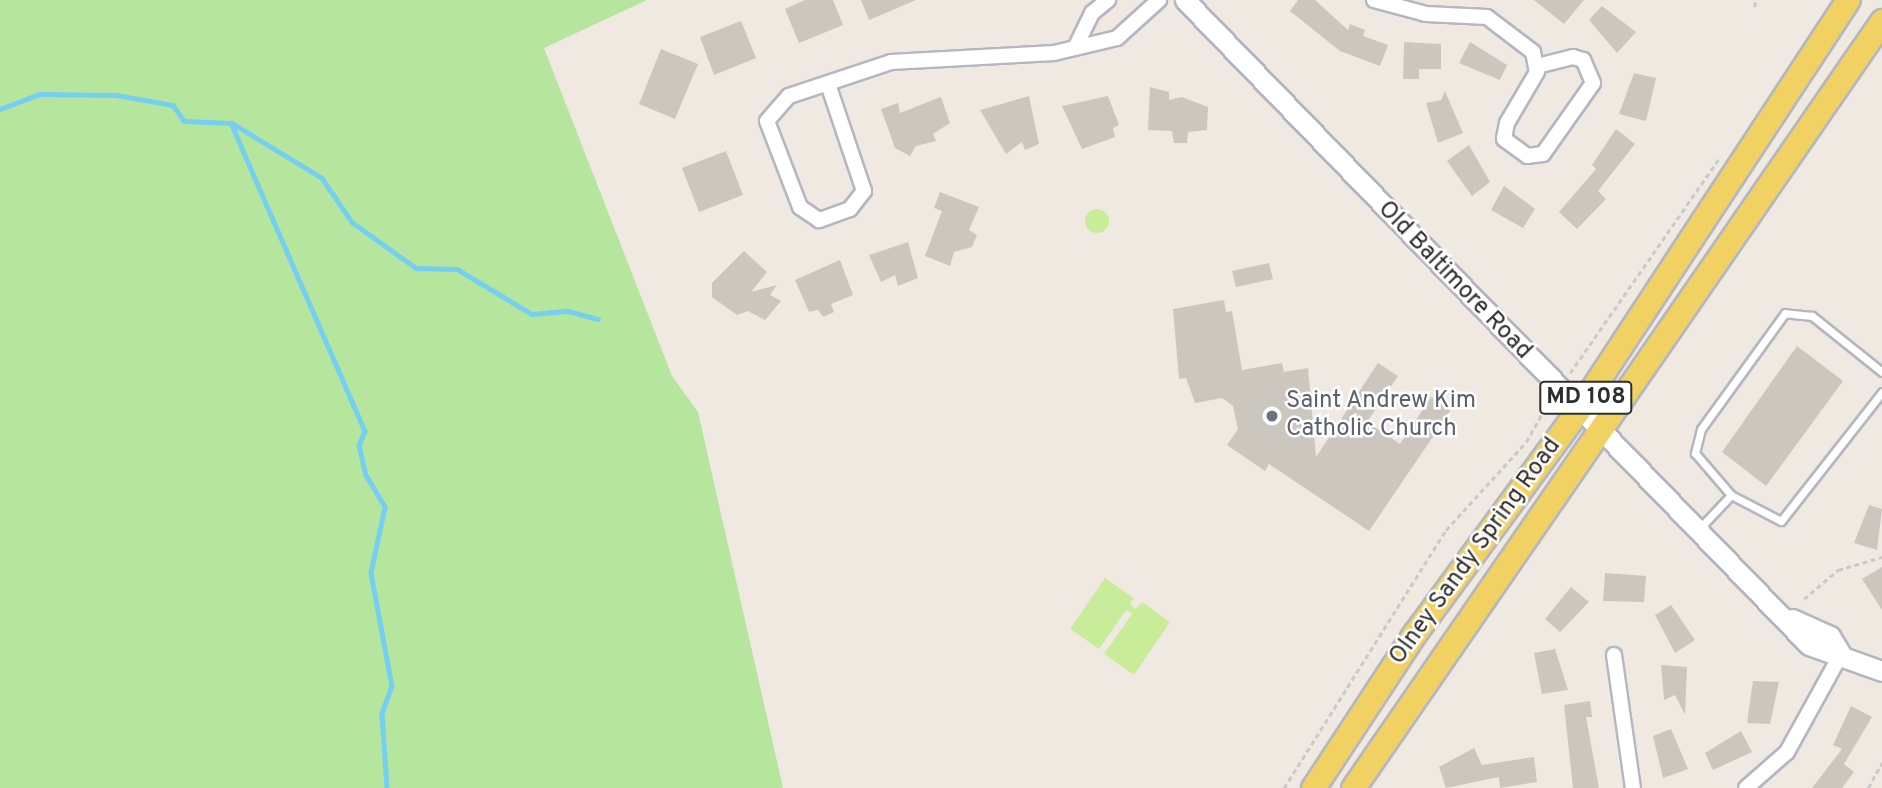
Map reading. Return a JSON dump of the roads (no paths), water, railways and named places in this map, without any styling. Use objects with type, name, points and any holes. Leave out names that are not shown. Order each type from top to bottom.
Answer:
[{"type":"main road","name":"Olney Sandy Spring Road","points":[[1313,788],[1415,633],[1577,412],[1848,0]]},
{"type":"main road","name":"Olney Sandy Spring Road","points":[[1353,788],[1882,21]]},
{"type":"street","points":[[1075,48],[1092,13],[1108,0]]},
{"type":"street","points":[[830,87],[864,191],[850,209],[819,220],[800,207],[766,121],[789,96],[830,87],[891,62],[1075,48],[1117,38],[1159,0]]},
{"type":"street","name":"Old Baltimore Road","points":[[1185,0],[1597,433],[1787,618],[1809,645],[1822,653],[1842,654],[1882,671]]},
{"type":"street","points":[[1374,0],[1426,14],[1488,17],[1533,52],[1536,66],[1530,93],[1514,109],[1504,139],[1527,156],[1543,154],[1593,83],[1583,60],[1573,57],[1536,66]]},
{"type":"street","points":[[1746,788],[1787,752],[1842,654]]},
{"type":"street","points":[[1614,655],[1633,788]]},
{"type":"lane","points":[[1882,372],[1812,316],[1785,313],[1695,441],[1700,465],[1731,495],[1781,521],[1882,392]]},
{"type":"lane","points":[[1698,530],[1731,495]]},
{"type":"waterway","points":[[0,109],[40,94],[116,95],[173,105],[184,121],[231,123],[365,431],[359,445],[366,475],[385,507],[371,573],[392,686],[382,714],[387,788]]},
{"type":"waterway","points":[[232,123],[322,178],[352,222],[416,268],[457,269],[532,314],[568,311],[598,319]]},
{"type":"place","name":"Saint Andrew Kim Catholic Church","points":[[1272,416]]}]
